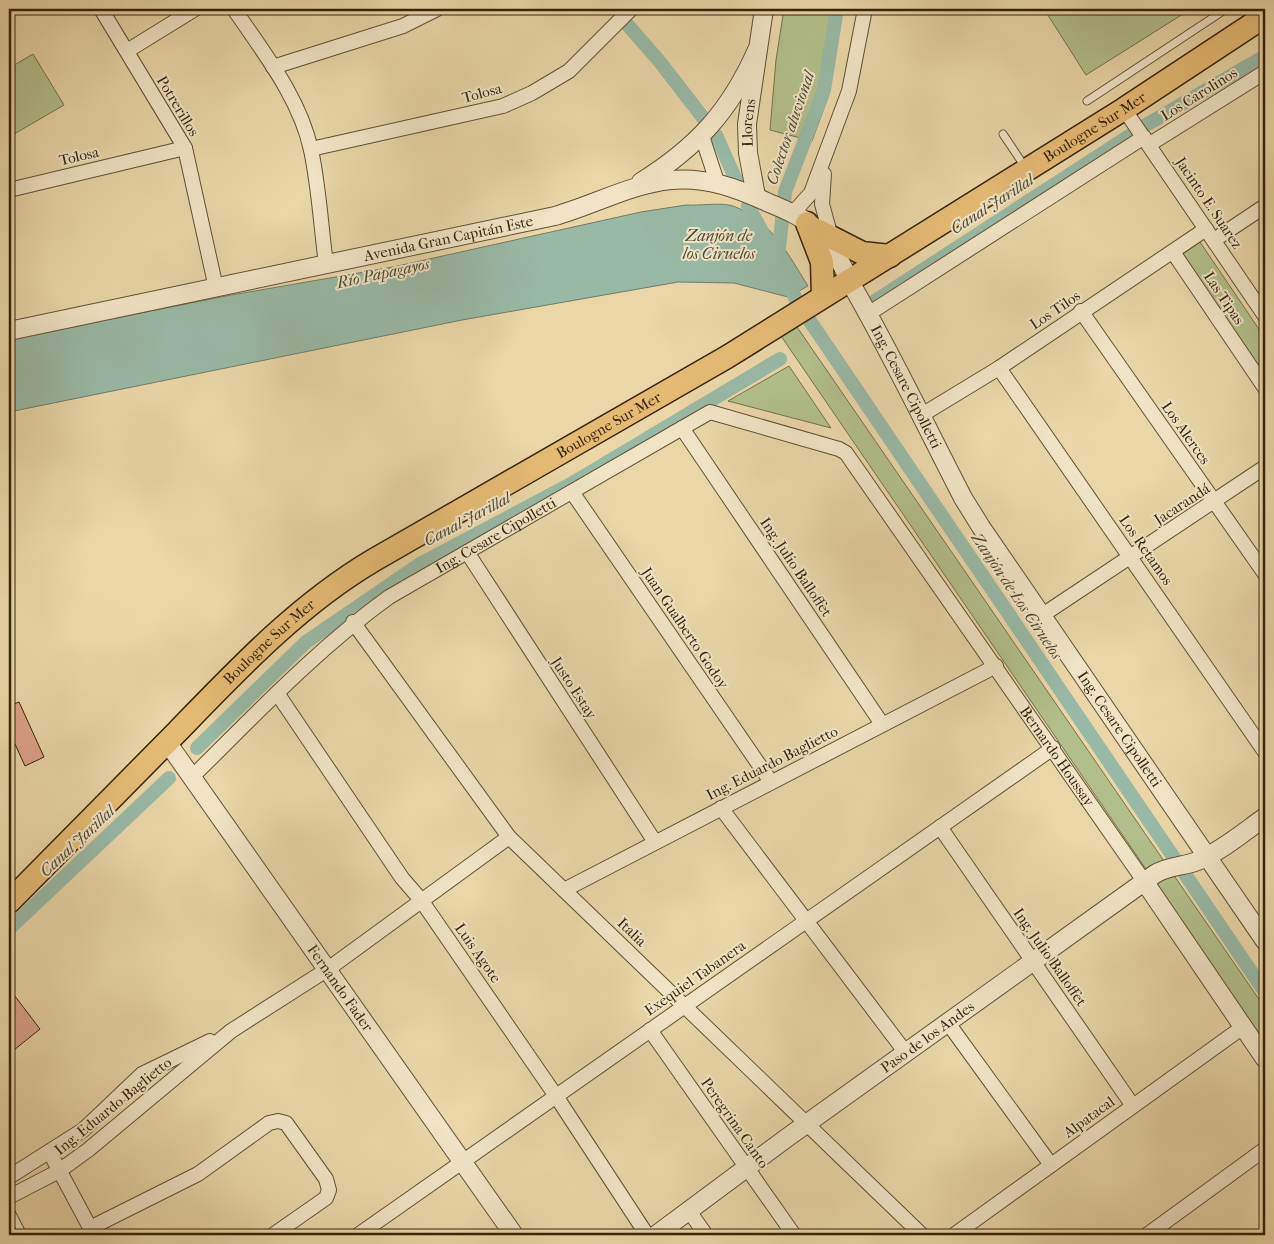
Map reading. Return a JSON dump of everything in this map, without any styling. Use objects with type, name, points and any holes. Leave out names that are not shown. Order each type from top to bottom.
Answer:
[{"type":"main road","name":"Boulogne Sur Mer","points":[[9,902],[267,641],[314,600],[355,571],[727,357],[1124,109],[1265,16]]},
{"type":"main road","points":[[808,223],[862,253],[890,256]]},
{"type":"main road","points":[[808,223],[822,262],[823,296]]},
{"type":"street","name":"Potrerillos","points":[[101,9],[185,148],[216,288]]},
{"type":"street","points":[[126,51],[195,9]]},
{"type":"street","points":[[234,9],[295,104],[311,149],[326,264]]},
{"type":"street","points":[[273,67],[403,26],[437,9]]},
{"type":"street","name":"Tolosa","points":[[311,149],[503,106],[532,92],[569,70],[631,9]]},
{"type":"street","name":"Llorens","points":[[762,199],[748,153],[747,124],[764,9]]},
{"type":"street","points":[[849,280],[808,223],[811,193],[849,91],[865,9]]},
{"type":"street","name":"Llorens","points":[[630,189],[680,156],[702,136],[735,94],[757,50]]},
{"type":"street","name":"Los Carolinos","points":[[868,314],[1147,141],[1265,72]]},
{"type":"street","name":"Jacinto E. Suarez","points":[[1124,109],[1265,316]]},
{"type":"street","points":[[702,136],[716,182]]},
{"type":"street","name":"Tolosa","points":[[9,190],[185,148]]},
{"type":"street","points":[[808,223],[822,204],[828,149]]},
{"type":"street","name":"Avenida Gran Capitán Este","points":[[9,331],[556,216],[586,207],[630,189],[671,180],[716,182],[762,199],[808,223]]},
{"type":"street","name":"Los Tilos","points":[[920,416],[999,368],[1081,311],[1173,252],[1265,206]]},
{"type":"street","name":"Las Tipas","points":[[1173,252],[1265,388]]},
{"type":"street","name":"Ing. Cesare Cipolletti","points":[[849,280],[963,498],[1203,859],[1265,941]]},
{"type":"street","name":"Los Alerces","points":[[1081,311],[1265,574]]},
{"type":"street","name":"Los Retamos","points":[[999,368],[1265,752]]},
{"type":"street","name":"Ing. Cesare Cipolletti","points":[[193,776],[277,693],[354,622],[388,597],[710,412],[838,449],[846,453]]},
{"type":"street","name":"Ing. Julio Balloffet","points":[[682,428],[882,724]]},
{"type":"street","name":"Bernardo Houssay","points":[[846,453],[1053,748],[1265,1059]]},
{"type":"street","name":"Jacarandá","points":[[1041,616],[1265,467]]},
{"type":"street","name":"Juan Gualberto Godoy","points":[[572,492],[771,782]]},
{"type":"street","name":"Justo Estay","points":[[466,552],[655,842]]},
{"type":"street","name":"Italia","points":[[354,622],[509,837],[922,1235]]},
{"type":"street","name":"Ing. Eduardo Baglietto","points":[[564,890],[996,666]]},
{"type":"street","name":"Luis Agote","points":[[277,693],[402,878],[421,900],[556,1096],[646,1235]]},
{"type":"street","name":"Fernando Fader","points":[[167,742],[193,776],[514,1235]]},
{"type":"street","name":"Exequiel Tabanera","points":[[358,1235],[1053,748]]},
{"type":"street","points":[[722,808],[906,1053]]},
{"type":"street","points":[[1203,859],[1265,817]]},
{"type":"street","name":"Ing. Julio Balloffet","points":[[940,827],[1133,1106]]},
{"type":"street","name":"Ing. Eduardo Baglietto","points":[[9,1177],[50,1153],[83,1130],[142,1074],[231,1031],[328,969],[509,837]]},
{"type":"street","name":"Paso de los Andes","points":[[656,1235],[806,1124],[1164,868],[1203,859]]},
{"type":"street","points":[[948,1023],[1051,1165]]},
{"type":"street","name":"Alpatacal","points":[[954,1235],[1243,1027]]},
{"type":"street","name":"Peregrina Canto","points":[[650,1030],[794,1235]]},
{"type":"street","name":"Ing. Eduardo Baglietto","points":[[9,1197],[59,1170],[88,1150],[231,1031]]},
{"type":"street","points":[[50,1153],[92,1232],[198,1174],[269,1123],[278,1121],[286,1123],[326,1179],[329,1190],[326,1198],[273,1235]]},
{"type":"street","points":[[1147,1235],[1265,1149]]},
{"type":"street","points":[[689,1211],[706,1235]]},
{"type":"lane","points":[[1087,101],[1226,9]]},
{"type":"lane","points":[[1003,134],[1027,170]]},
{"type":"lane","points":[[9,1208],[22,1233],[12,1235]]},
{"type":"green space","points":[[784,9],[841,9],[828,97],[812,141],[770,130],[776,60]]},
{"type":"green space","points":[[1044,9],[1191,9],[1086,75]]},
{"type":"green space","points":[[33,54],[64,105],[9,137],[9,68]]},
{"type":"green space","points":[[1200,242],[1265,338],[1265,379],[1180,256]]},
{"type":"green space","points":[[797,327],[1265,1008],[1265,1043],[781,336]]},
{"type":"green space","points":[[789,366],[831,428],[728,401]]},
{"type":"water","name":"Zanjón de los Ciruelos","points":[[686,205],[728,205],[746,212],[758,220],[777,239],[808,286],[788,297],[734,283],[678,282],[462,320],[9,412],[9,339],[226,296],[393,267],[641,212]]},
{"type":"building","points":[[19,702],[44,757],[25,766],[9,731],[9,706]]},
{"type":"building","points":[[11,991],[40,1029],[9,1054],[9,993]]},
{"type":"waterway","name":"Colector aluvional","points":[[778,258],[785,192],[824,90],[837,9]]},
{"type":"waterway","name":"Colector aluvional","points":[[626,23],[660,62],[704,119]]},
{"type":"waterway","name":"Canal Jarillal","points":[[1146,125],[1265,56]]},
{"type":"waterway","name":"Colector aluvional","points":[[716,135],[736,180]]},
{"type":"waterway","name":"Canal Jarillal","points":[[875,301],[1129,136]]},
{"type":"waterway","name":"Zanjón de Los Ciruelos","points":[[748,206],[763,233]]},
{"type":"waterway","name":"Zanjón de Los Ciruelos","points":[[787,279],[797,302],[1265,992]]},
{"type":"waterway","name":"Canal Jarillal","points":[[197,748],[306,642],[420,564],[571,484],[780,359]]},
{"type":"waterway","name":"Canal Jarillal","points":[[9,929],[169,778]]},
{"type":"water label","name":"Río Papagayos","points":[[383,273]]}]
